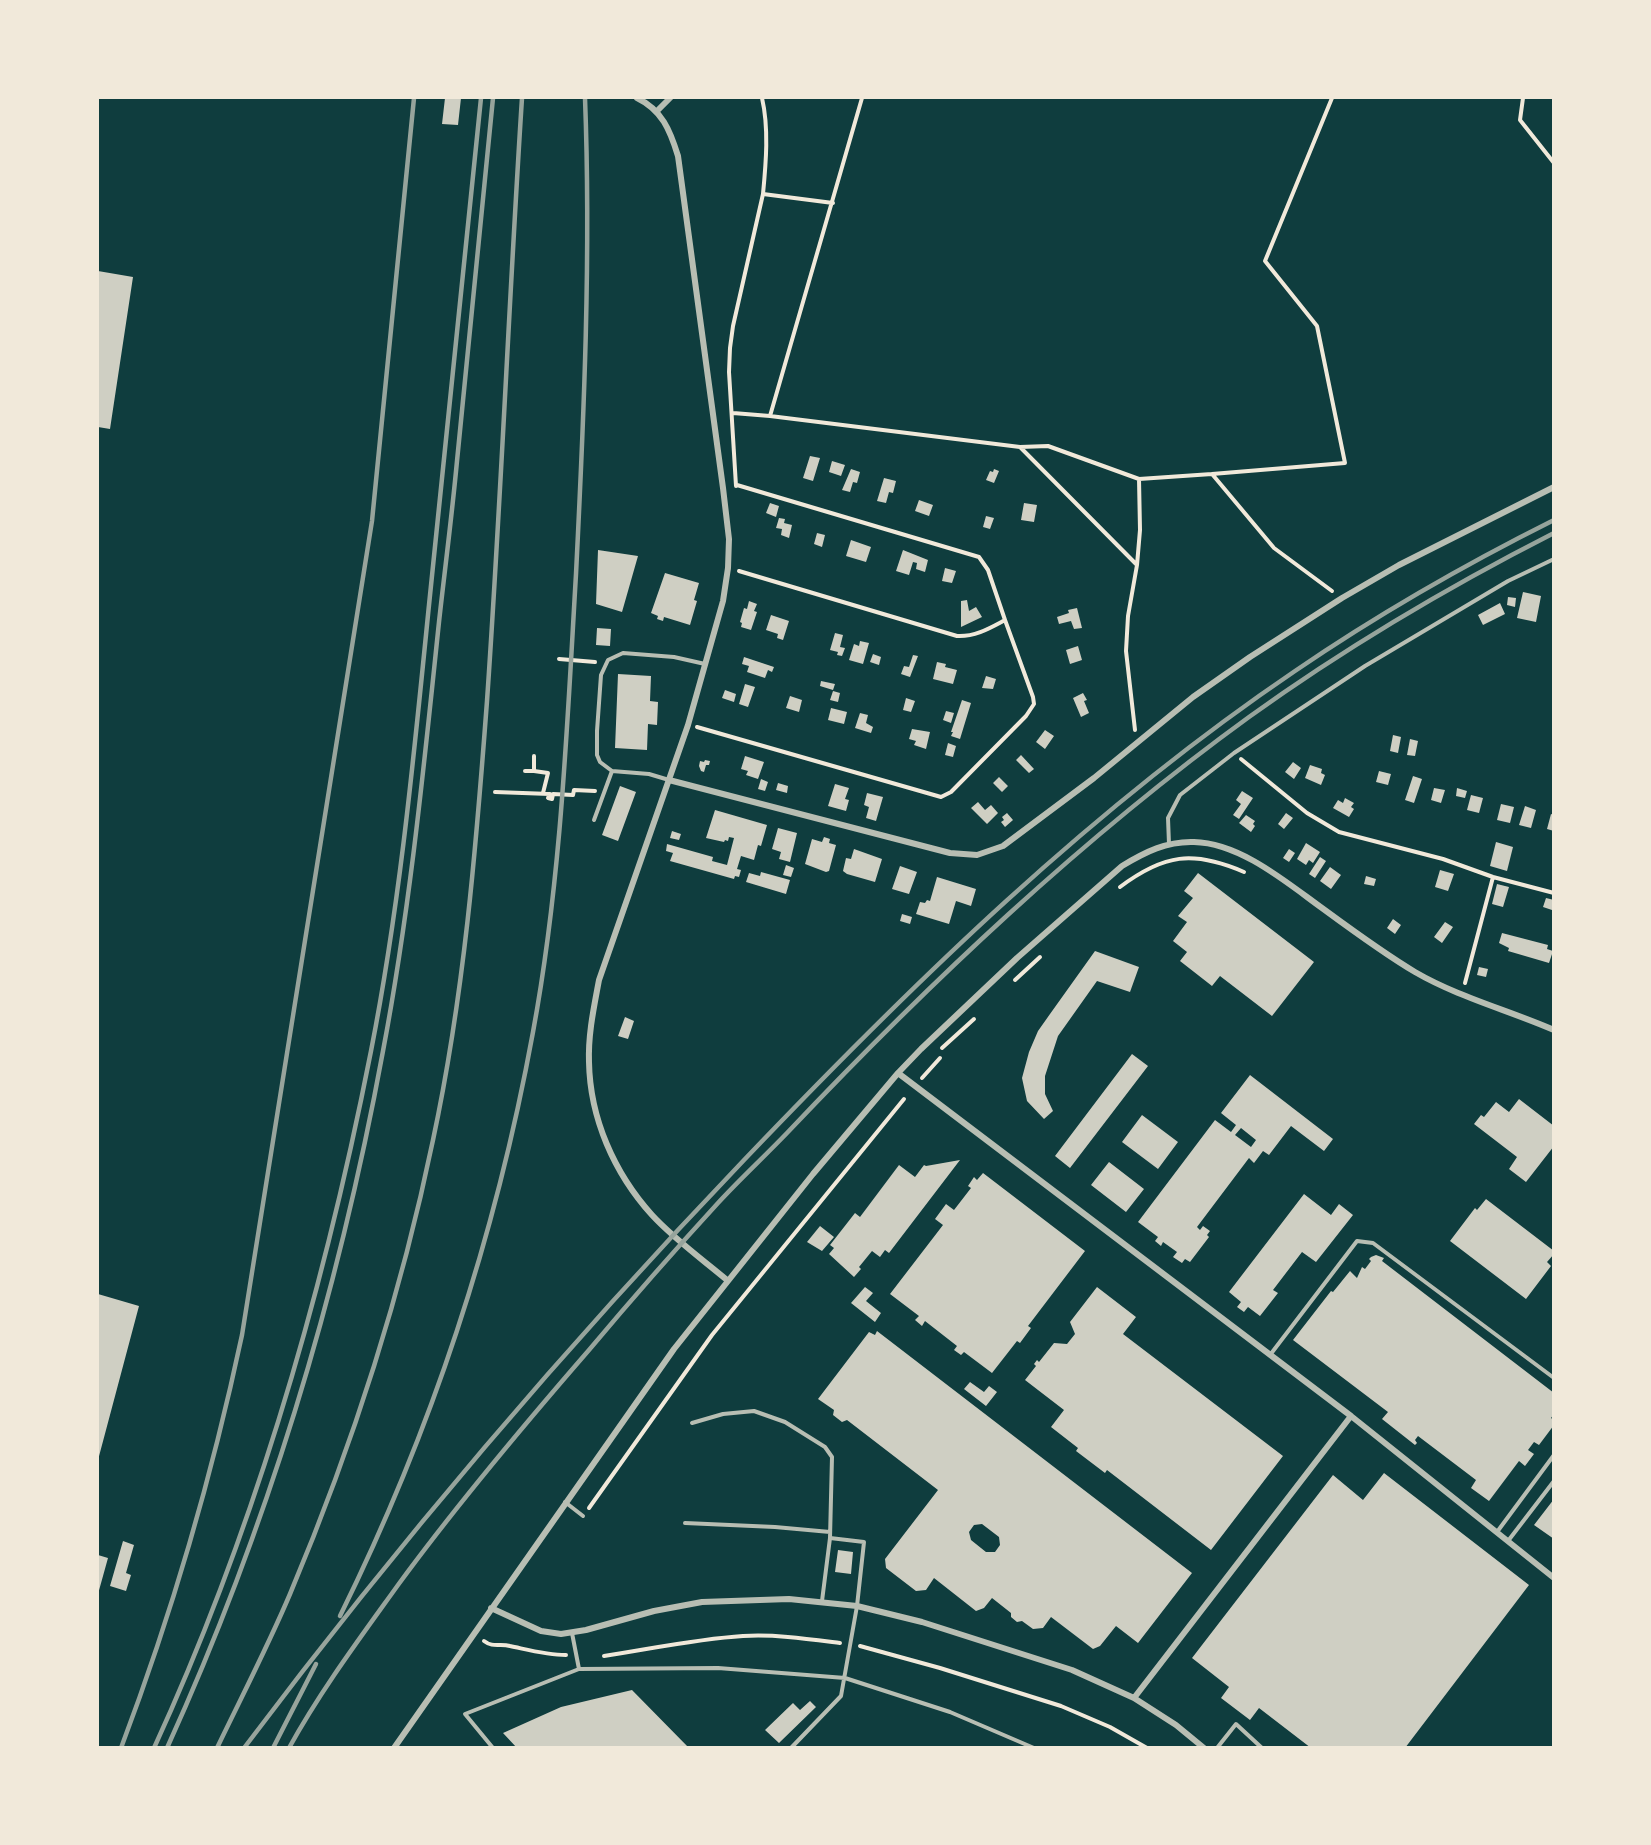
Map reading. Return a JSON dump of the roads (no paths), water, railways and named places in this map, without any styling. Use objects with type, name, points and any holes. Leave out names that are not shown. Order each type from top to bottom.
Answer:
[{"type":"street","points":[[637,98],[657,111],[670,131],[683,179],[729,539],[728,568],[723,601],[688,725],[599,980],[590,1039],[590,1083],[604,1139],[618,1168],[635,1194],[660,1223],[693,1254],[727,1280]]},
{"type":"street","points":[[657,111],[670,98]]},
{"type":"street","points":[[669,780],[950,853],[977,855],[1003,846],[1019,835],[1214,682],[1342,598],[1426,551],[1554,487]]},
{"type":"street","points":[[394,1748],[667,1358],[727,1280],[898,1073],[956,1014],[1122,866],[1158,847],[1169,844],[1211,843],[1248,859],[1276,875],[1394,959],[1431,981],[1554,1030]]},
{"type":"street","points":[[898,1073],[1351,1416],[1554,1578]]},
{"type":"street","points":[[1134,1698],[1351,1416]]},
{"type":"street","points":[[491,1608],[541,1631],[561,1635],[654,1611],[702,1602],[748,1599],[822,1601],[857,1606],[922,1622],[1045,1660],[1113,1687],[1176,1725],[1204,1748]]},
{"type":"lane","points":[[1169,844],[1168,818],[1180,795],[1234,753],[1365,666],[1508,581],[1554,559]]},
{"type":"lane","points":[[669,780],[649,774],[612,771],[600,762],[597,755],[601,675],[604,666],[614,656],[623,653],[674,657],[705,664]]},
{"type":"lane","points":[[594,820],[612,771]]},
{"type":"lane","points":[[1270,1355],[1357,1241],[1374,1243],[1554,1378]]},
{"type":"lane","points":[[692,1423],[723,1414],[754,1411],[785,1422],[825,1447],[832,1457],[830,1538],[822,1601]]},
{"type":"lane","points":[[1497,1532],[1554,1455]]},
{"type":"lane","points":[[1508,1541],[1554,1481]]},
{"type":"lane","points":[[565,1502],[584,1516]]},
{"type":"lane","points":[[685,1523],[830,1532]]},
{"type":"lane","points":[[791,1748],[841,1696],[845,1678],[857,1606],[864,1542],[830,1538]]},
{"type":"lane","points":[[572,1633],[579,1669]]},
{"type":"lane","points":[[493,1748],[465,1714],[579,1669],[718,1668],[845,1678],[950,1712],[1034,1748]]},
{"type":"lane","points":[[1217,1748],[1236,1724],[1263,1748]]},
{"type":"railway","points":[[121,1748],[140,1697],[189,1544],[218,1440],[242,1335],[372,521],[414,98]]},
{"type":"railway","points":[[154,1748],[191,1664],[224,1579],[283,1406],[332,1230],[371,1051],[390,940],[418,717],[481,98]]},
{"type":"railway","points":[[167,1748],[237,1579],[296,1406],[345,1230],[383,1051],[409,891],[422,783],[493,98]]},
{"type":"railway","points":[[217,1748],[290,1594],[354,1427],[406,1256],[444,1086],[468,921],[483,756],[522,98]]},
{"type":"railway","points":[[340,1616],[403,1476],[457,1331],[500,1183],[518,1108],[543,975],[562,804],[579,514],[587,276],[585,98]]},
{"type":"railway","points":[[244,1748],[424,1520],[613,1301],[809,1093],[874,1027],[1007,900],[1147,781],[1220,724],[1295,671],[1389,610],[1554,520]]},
{"type":"railway","points":[[289,1748],[328,1685],[398,1585],[467,1495],[540,1407],[726,1194],[951,968],[1066,863],[1126,812],[1285,691],[1398,619],[1554,533]]},
{"type":"railway","points":[[273,1748],[316,1664]]}]
